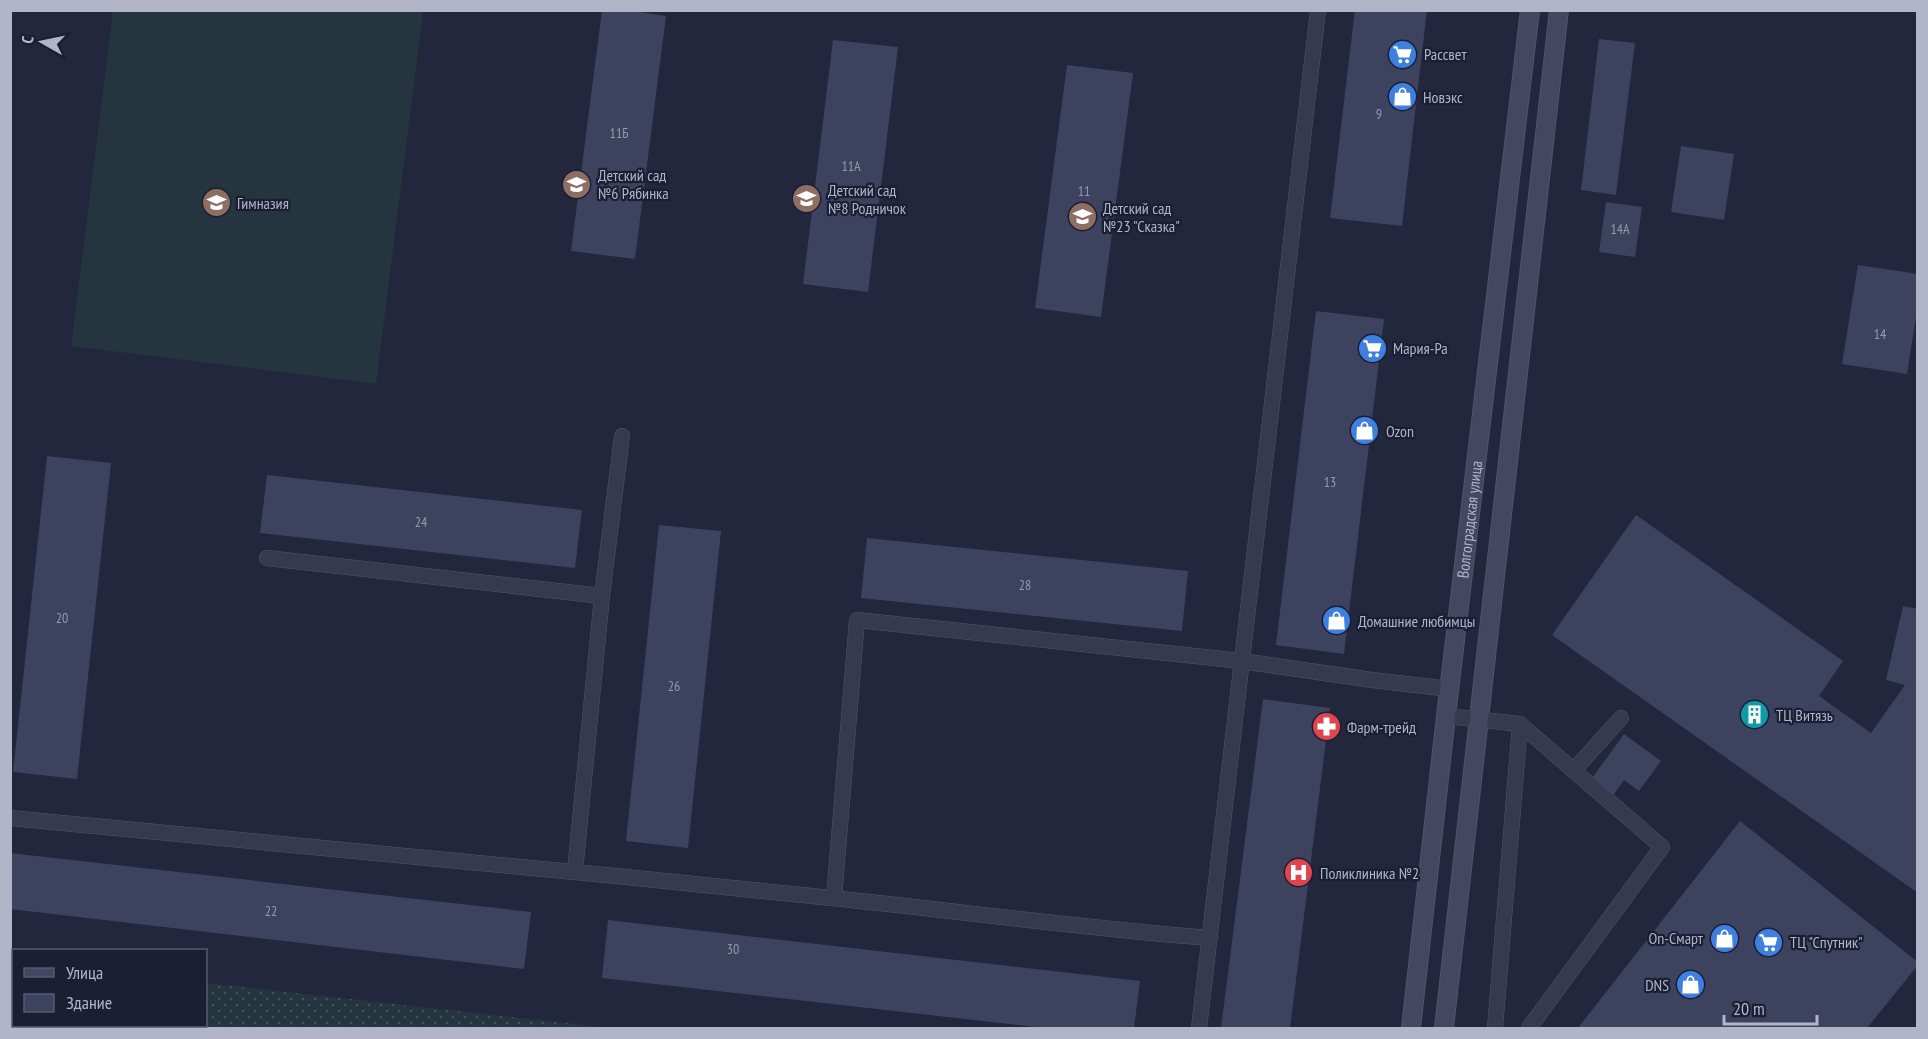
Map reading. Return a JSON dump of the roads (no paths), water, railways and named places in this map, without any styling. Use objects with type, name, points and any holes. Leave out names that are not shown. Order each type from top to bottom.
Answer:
[{"type":"main road","name":"Волгоградская улица","points":[[1411,1029],[1530,10]]},
{"type":"main road","points":[[1444,1029],[1559,10]]},
{"type":"lane","points":[[1199,1029],[1318,10]]},
{"type":"lane","points":[[575,871],[602,596],[622,436]]},
{"type":"lane","points":[[267,558],[602,596]]},
{"type":"lane","points":[[834,898],[857,620],[1242,661],[1450,689]]},
{"type":"lane","points":[[1446,716],[1520,724],[1662,847],[1529,1029]]},
{"type":"lane","points":[[1574,770],[1620,718]]},
{"type":"lane","points":[[1495,1029],[1520,724]]},
{"type":"lane","points":[[10,818],[575,871],[834,898],[1122,932],[1210,938]]},
{"type":"place","name":"Рассвет","points":[[1403,54]]},
{"type":"place","name":"Новэкс","points":[[1402,97]]},
{"type":"place","name":"Детский сад №6 Рябинка","points":[[577,184]]},
{"type":"place","name":"Детский сад №8 Родничок","points":[[807,199]]},
{"type":"place","name":"Гимназия","points":[[216,203]]},
{"type":"place","name":"Детский сад №23 \"Сказка\"","points":[[1082,217]]},
{"type":"place","name":"Мария-Ра","points":[[1372,348]]},
{"type":"place","name":"Ozon","points":[[1365,431]]},
{"type":"place","name":"Домашние любимцы","points":[[1337,621]]},
{"type":"place","name":"ТЦ Витязь","points":[[1755,715]]},
{"type":"place","name":"Фарм-трейд","points":[[1326,727]]},
{"type":"place","name":"Поликлиника №2","points":[[1299,873]]},
{"type":"place","name":"On-Смарт","points":[[1724,938]]},
{"type":"place","name":"ТЦ \"Спутник\"","points":[[1769,942]]},
{"type":"place","name":"DNS","points":[[1690,985]]}]
